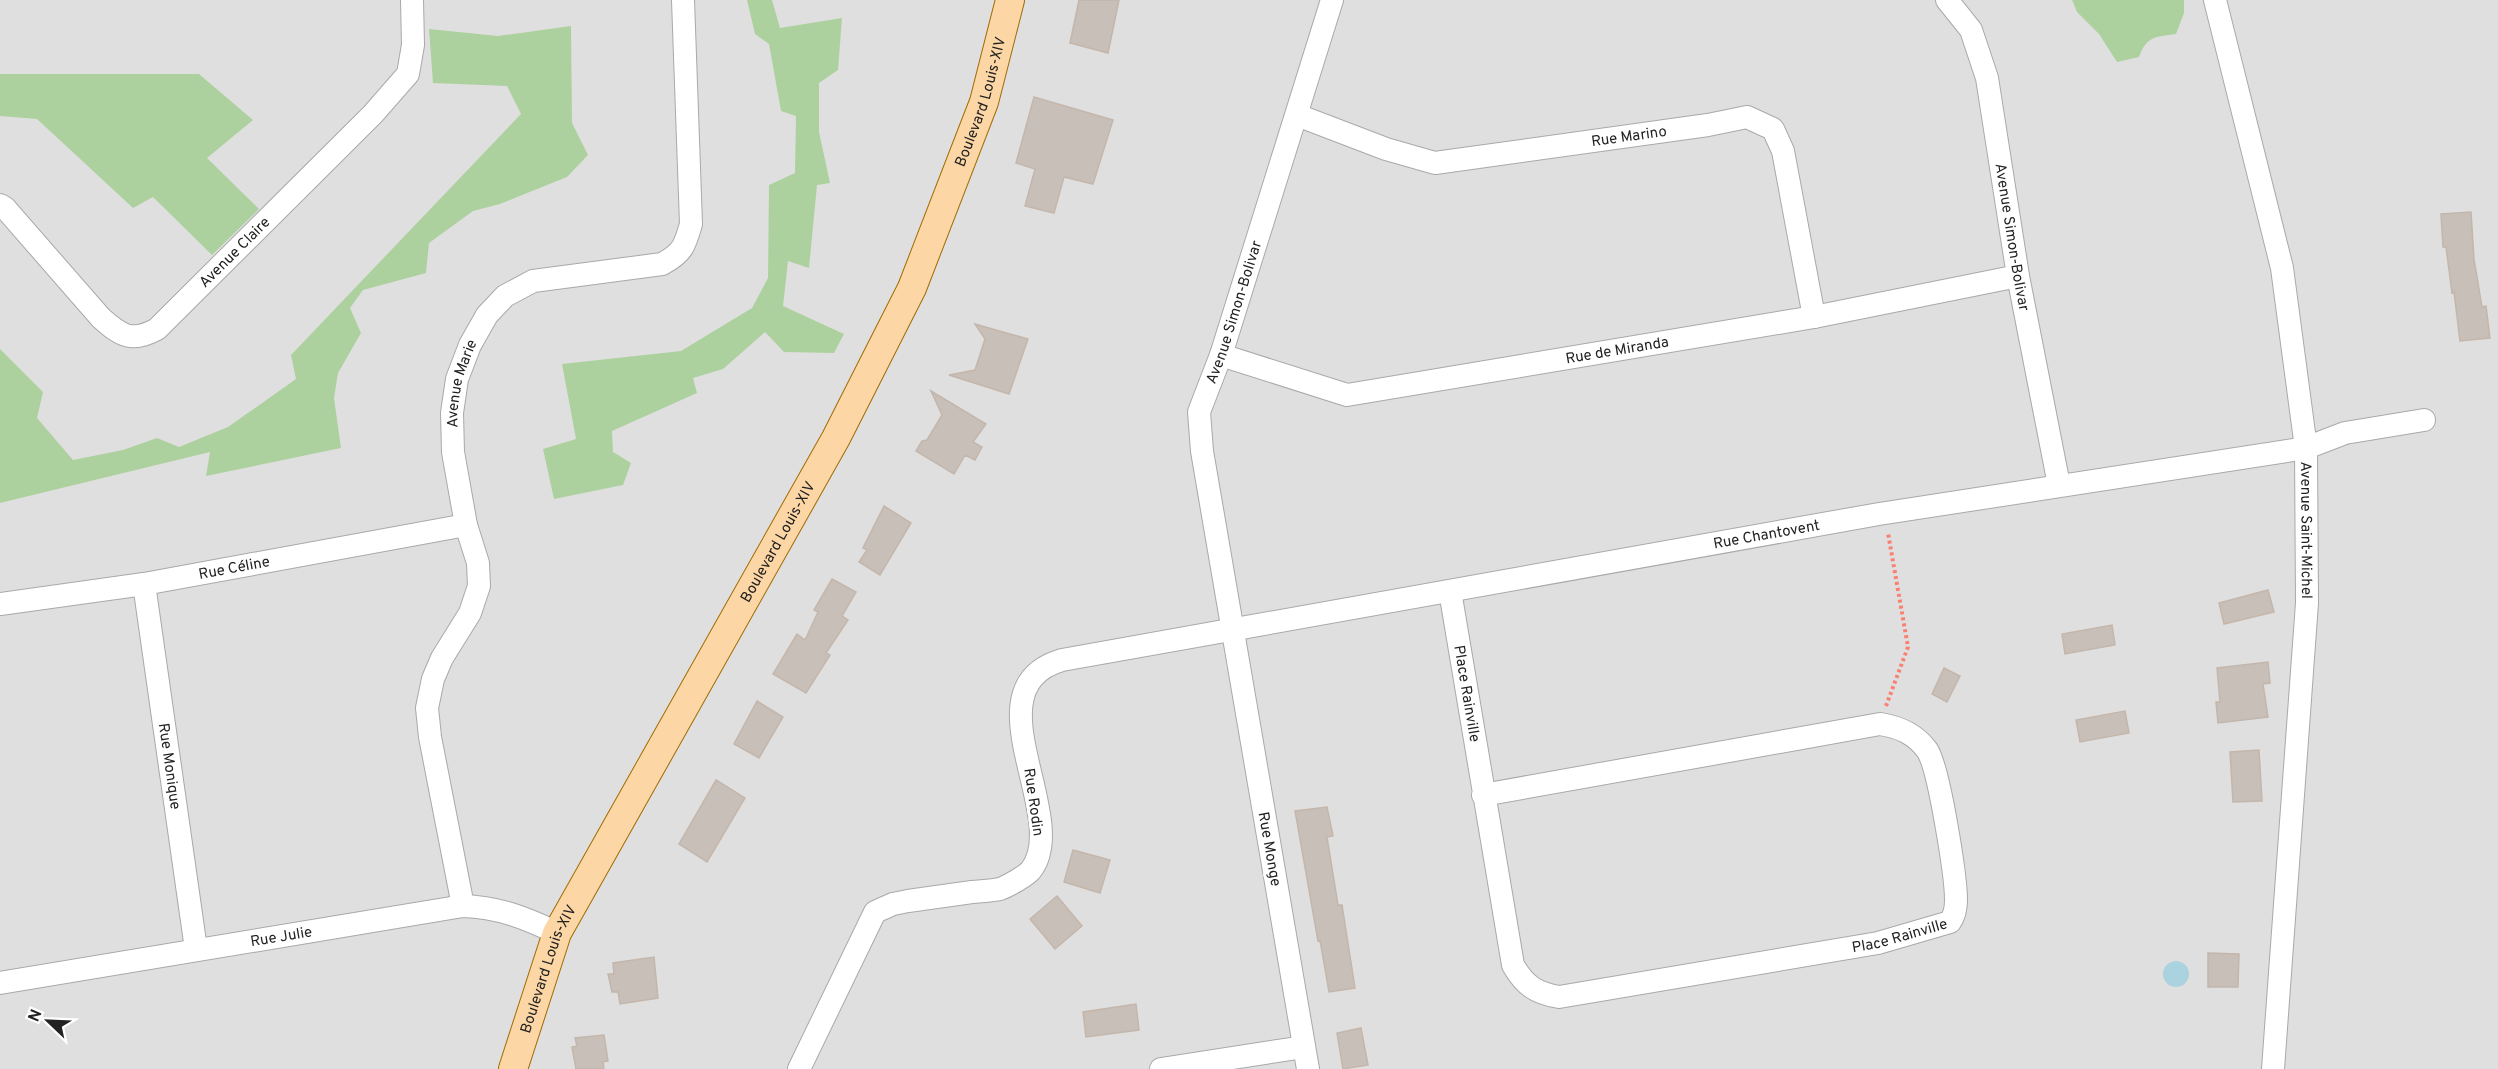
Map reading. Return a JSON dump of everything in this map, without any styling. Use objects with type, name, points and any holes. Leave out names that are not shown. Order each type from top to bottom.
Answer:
[{"type":"main road","name":"Boulevard Louis-XIV","points":[[513,1069],[557,933],[836,438],[912,288],[984,102],[1010,0]]},
{"type":"street","name":"Avenue Claire","points":[[0,205],[115,331],[129,337],[144,336],[157,328],[282,205],[373,114],[408,74],[413,45],[412,0]]},
{"type":"street","name":"Avenue Marie","points":[[463,906],[430,737],[427,708],[438,668],[470,613],[479,586],[478,563],[466,525],[453,452],[453,413],[457,379],[470,345],[487,315],[505,296],[533,281],[662,264],[677,256],[685,244],[691,224],[683,0]]},
{"type":"street","name":"Avenue Simon-Bolivar","points":[[1232,630],[1202,451],[1199,412],[1221,355],[1332,0]]},
{"type":"street","name":"Avenue Simon-Bolivar","points":[[1947,0],[1971,30],[1987,78],[2018,276],[2059,485]]},
{"type":"street","name":"Avenue Saint-Michel","points":[[2215,0],[2282,268],[2306,447],[2307,603],[2273,1069]]},
{"type":"street","name":"Rue Marino","points":[[1297,115],[1386,149],[1435,163],[1747,117],[1773,129],[1783,151],[1814,317]]},
{"type":"street","name":"Rue de Miranda","points":[[1221,355],[1347,395],[1814,317],[2018,276]]},
{"type":"street","name":"Rue Chantovent","points":[[1232,630],[1885,513],[2306,447],[2345,433],[2424,420]]},
{"type":"street","name":"Rue Céline","points":[[0,604],[144,584],[466,525]]},
{"type":"street","name":"Rue Monique","points":[[144,584],[196,949]]},
{"type":"street","name":"Place Rainville","points":[[1449,591],[1483,795],[1513,966],[1521,980],[1530,988],[1542,994],[1559,997],[1878,943],[1950,922],[1955,915],[1956,902],[1938,779],[1929,752],[1914,735],[1893,726],[1880,724],[1483,795]]},
{"type":"street","name":"Rue Monge","points":[[1232,630],[1306,1058]]},
{"type":"street","name":"Rue Rodin","points":[[799,1069],[875,912],[908,901],[1000,889],[1030,870],[1039,851],[1041,831],[1020,717],[1023,696],[1031,676],[1045,665],[1062,660],[1232,630]]},
{"type":"street","name":"Rue Julie","points":[[0,983],[463,906],[489,906],[528,919],[557,933]]},
{"type":"street","points":[[1161,1069],[1306,1058]]},
{"type":"path","points":[[1880,724],[1908,647],[1885,513]]},
{"type":"shaded area","points":[[0,0],[2498,0],[2498,1069],[0,1069]]},
{"type":"green space","points":[[747,0],[772,0],[780,28],[842,18],[838,70],[819,83],[819,132],[830,183],[817,185],[809,268],[788,261],[783,306],[844,334],[834,353],[784,352],[765,332],[723,369],[693,378],[697,393],[612,431],[613,452],[631,463],[623,485],[554,499],[543,449],[576,439],[562,364],[681,351],[752,308],[768,278],[769,185],[795,173],[796,116],[781,111],[769,44],[755,34]]},
{"type":"green space","points":[[2072,0],[2184,0],[2184,13],[2176,34],[2153,39],[2145,45],[2139,57],[2117,62],[2099,34],[2077,12]]},
{"type":"green space","points":[[571,26],[572,123],[588,155],[567,177],[500,204],[473,211],[429,243],[426,273],[363,290],[350,308],[361,333],[338,373],[334,398],[341,448],[206,476],[210,452],[0,503],[0,349],[43,392],[37,418],[73,460],[123,450],[157,438],[179,447],[228,427],[296,379],[291,355],[521,114],[507,86],[433,83],[429,29],[498,36]]},
{"type":"green space","points":[[0,74],[199,74],[253,120],[207,158],[259,209],[212,255],[153,197],[133,208],[37,119],[0,116]]},
{"type":"water","points":[[2176,961],[2185,965],[2189,974],[2185,983],[2176,987],[2167,983],[2163,974],[2167,965]]},
{"type":"building","points":[[1079,0],[1119,0],[1108,53],[1070,43]]},
{"type":"building","points":[[1034,97],[1113,120],[1093,184],[1064,177],[1054,213],[1025,206],[1035,169],[1016,163]]},
{"type":"building","points":[[2471,212],[2474,259],[2482,307],[2486,306],[2490,338],[2460,341],[2446,247],[2443,247],[2441,214]]},
{"type":"building","points":[[975,324],[1028,339],[1009,394],[949,375],[975,370],[985,339]]},
{"type":"building","points":[[931,391],[986,424],[973,442],[982,447],[975,460],[965,455],[954,474],[916,451],[922,441],[927,440],[942,415]]},
{"type":"building","points":[[884,506],[911,523],[880,575],[859,562],[867,550],[863,548]]},
{"type":"building","points":[[832,579],[856,592],[842,616],[848,620],[826,653],[830,655],[806,693],[773,674],[797,634],[805,640],[818,612],[814,610]]},
{"type":"building","points":[[2268,590],[2274,612],[2224,624],[2219,603]]},
{"type":"building","points":[[2112,625],[2115,645],[2065,654],[2062,634]]},
{"type":"building","points":[[2268,662],[2270,683],[2263,684],[2268,717],[2218,723],[2216,702],[2220,702],[2217,668]]},
{"type":"building","points":[[1944,668],[1960,676],[1947,702],[1932,694]]},
{"type":"building","points":[[757,701],[783,717],[759,758],[734,744]]},
{"type":"building","points":[[2125,711],[2129,733],[2080,742],[2076,720]]},
{"type":"building","points":[[2259,750],[2262,801],[2233,802],[2230,752]]},
{"type":"building","points":[[716,780],[745,798],[707,862],[679,844]]},
{"type":"building","points":[[1327,807],[1333,836],[1327,837],[1338,905],[1342,905],[1355,988],[1329,992],[1295,811]]},
{"type":"building","points":[[1073,850],[1110,860],[1100,893],[1064,882]]},
{"type":"building","points":[[1057,896],[1082,926],[1055,949],[1030,919]]},
{"type":"building","points":[[2208,953],[2239,954],[2238,987],[2208,987]]},
{"type":"building","points":[[654,957],[658,998],[620,1004],[618,992],[612,992],[608,974],[614,974],[613,963]]},
{"type":"building","points":[[1136,1004],[1139,1030],[1086,1037],[1083,1012]]},
{"type":"building","points":[[1361,1028],[1368,1065],[1343,1069],[1337,1033]]},
{"type":"building","points":[[604,1035],[608,1061],[603,1062],[604,1069],[576,1069],[572,1047],[577,1046],[575,1038]]}]
